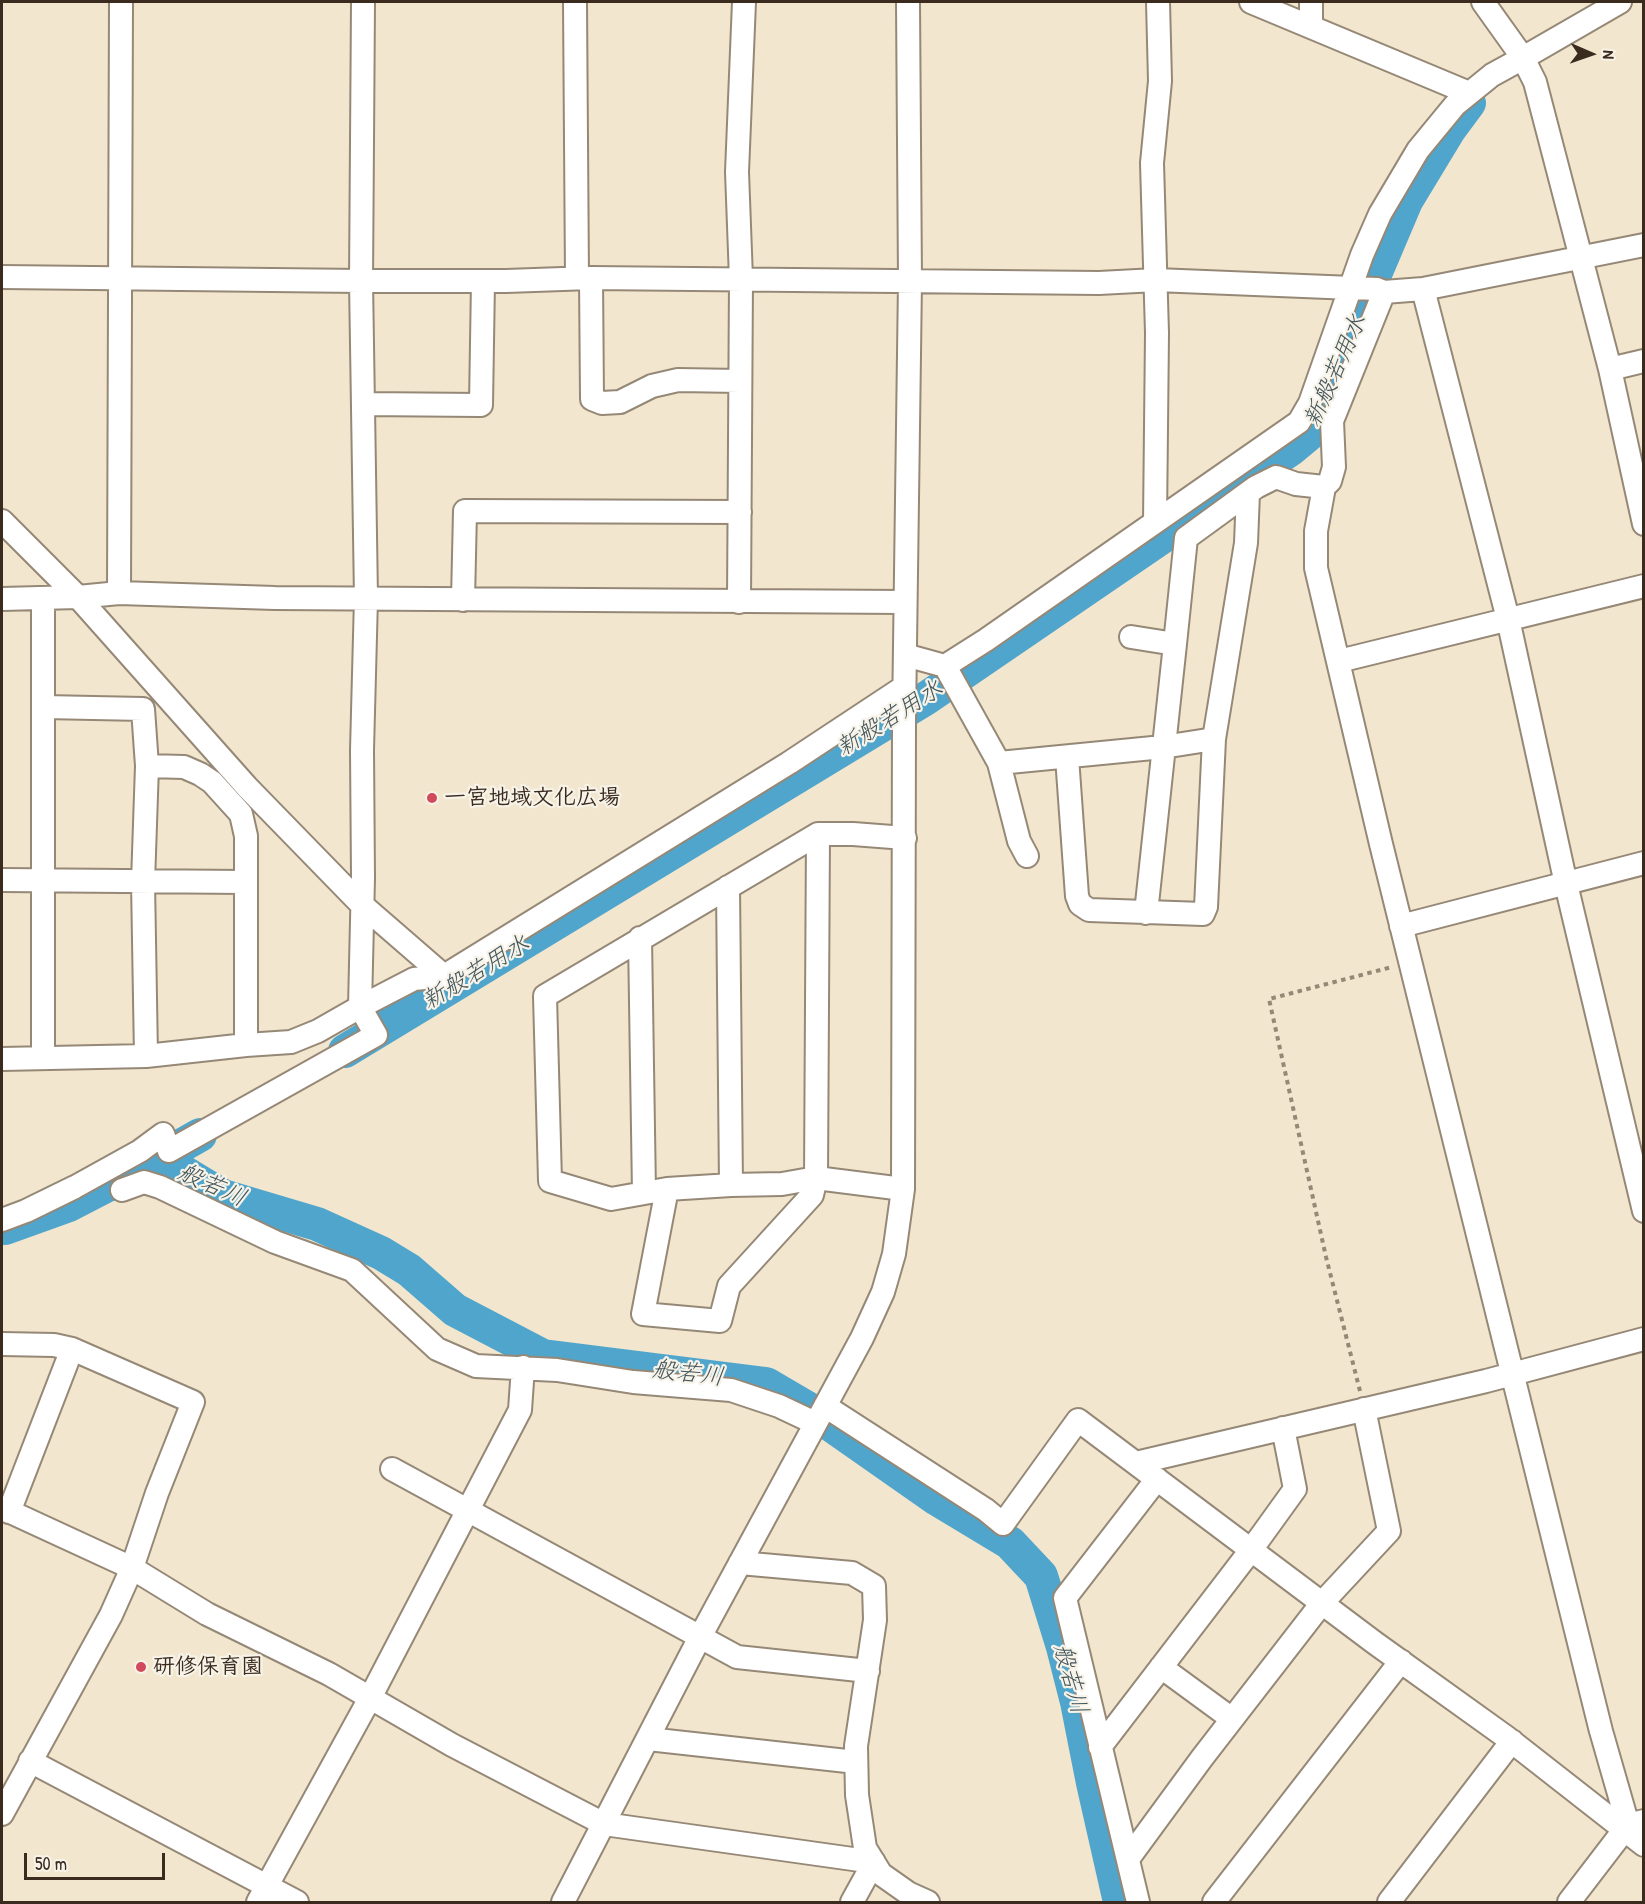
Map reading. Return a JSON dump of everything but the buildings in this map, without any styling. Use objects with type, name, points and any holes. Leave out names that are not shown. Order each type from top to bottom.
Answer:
[{"type":"street","points":[[119,593],[120,2]]},
{"type":"street","points":[[2,1220],[75,1187],[140,1151],[163,1134],[169,1151],[376,1035],[360,1007],[366,598],[361,281],[363,2]]},
{"type":"street","points":[[575,2],[584,278],[592,399],[602,403],[620,402],[652,386],[678,380],[740,381]]},
{"type":"street","points":[[740,602],[741,279],[737,172],[744,2]]},
{"type":"street","points":[[563,1902],[699,1637],[862,1338],[883,1292],[894,1254],[903,1189],[904,701],[910,281],[908,2]]},
{"type":"street","points":[[1155,522],[1157,333],[1152,163],[1160,81],[1158,2]]},
{"type":"street","points":[[1251,2],[1311,25],[1469,93]]},
{"type":"street","points":[[1311,2],[1311,25]]},
{"type":"street","points":[[1483,2],[1523,58],[1534,82],[1610,369],[1644,524]]},
{"type":"street","points":[[945,666],[986,640],[1299,422],[1310,403],[1362,255],[1380,214],[1418,150],[1455,105],[1492,75],[1620,2]]},
{"type":"street","points":[[2,277],[361,281],[584,278],[1099,283],[1156,280],[1381,291],[1423,289],[1644,245]]},
{"type":"street","points":[[363,404],[481,405],[483,281]]},
{"type":"street","points":[[1423,289],[1508,619],[1566,884],[1644,1211]]},
{"type":"street","points":[[1381,291],[1332,421],[1334,467],[1330,480],[1324,488],[1316,531],[1316,568],[1401,926],[1601,1731],[1632,1825],[1644,1845]]},
{"type":"street","points":[[1610,369],[1644,361]]},
{"type":"street","points":[[1146,913],[1186,538],[1248,493],[1276,477],[1296,484],[1324,488]]},
{"type":"street","points":[[1067,757],[1077,896],[1080,904],[1089,910],[1203,914],[1206,907],[1214,739],[1246,543],[1248,493]]},
{"type":"street","points":[[463,600],[465,511],[740,512]]},
{"type":"street","points":[[2,521],[78,597],[247,787],[361,904],[444,976]]},
{"type":"street","points":[[1339,661],[1644,586]]},
{"type":"street","points":[[2,598],[43,599],[119,593],[275,598],[905,602]]},
{"type":"street","points":[[43,599],[43,1058]]},
{"type":"street","points":[[1131,637],[1175,644]]},
{"type":"street","points":[[905,655],[945,666],[999,764],[1019,841],[1028,856]]},
{"type":"street","points":[[2,1059],[146,1056],[246,1044],[291,1042],[318,1031],[414,980],[444,976],[779,769],[904,701]]},
{"type":"street","points":[[44,707],[143,709],[147,766],[143,882],[146,1056]]},
{"type":"street","points":[[999,764],[1163,747],[1214,739]]},
{"type":"street","points":[[147,766],[184,767],[200,774],[212,782],[241,814],[246,836],[246,1044]]},
{"type":"street","points":[[903,1189],[816,1178],[782,1184],[667,1189],[611,1199],[550,1181],[545,996],[818,834],[905,838]]},
{"type":"street","points":[[667,1189],[643,1314],[720,1321],[729,1286],[812,1195],[816,1178],[818,834]]},
{"type":"street","points":[[1401,926],[1644,863]]},
{"type":"street","points":[[2,880],[245,882]]},
{"type":"street","points":[[728,887],[731,1185]]},
{"type":"street","points":[[640,938],[644,1193]]},
{"type":"street","points":[[122,1190],[144,1182],[160,1187],[276,1242],[352,1270],[437,1349],[476,1366],[523,1367],[633,1382],[731,1390],[780,1406],[820,1415],[986,1510],[1003,1524],[1078,1420],[1401,1661],[1632,1825]]},
{"type":"street","points":[[1136,1463],[1513,1374],[1644,1339]]},
{"type":"street","points":[[2,1344],[54,1345],[72,1349],[193,1402],[157,1493],[132,1568],[111,1615],[3,1808]]},
{"type":"street","points":[[72,1349],[5,1510],[132,1568],[207,1614],[328,1674],[452,1744],[604,1824],[874,1862]]},
{"type":"street","points":[[262,1894],[370,1698],[520,1410],[523,1367]]},
{"type":"street","points":[[1128,1859],[1322,1603],[1389,1531],[1364,1409]]},
{"type":"street","points":[[1100,1747],[1295,1489],[1283,1428]]},
{"type":"street","points":[[392,1469],[737,1657],[868,1671]]},
{"type":"street","points":[[1138,1902],[1065,1598],[1157,1479]]},
{"type":"street","points":[[740,1563],[852,1573],[874,1586],[874,1620],[856,1746],[856,1795],[865,1848],[881,1874],[908,1893],[928,1902]]},
{"type":"street","points":[[1214,1902],[1401,1661]]},
{"type":"street","points":[[1161,1667],[1232,1719]]},
{"type":"street","points":[[648,1739],[856,1762]]},
{"type":"street","points":[[1389,1902],[1512,1741]]},
{"type":"street","points":[[30,1761],[262,1894],[297,1902]]},
{"type":"street","points":[[1569,1902],[1632,1825]]},
{"type":"street","points":[[852,1902],[874,1862]]},
{"type":"path","points":[[1364,1409],[1326,1257],[1269,999],[1410,962]]},
{"type":"waterway","name":"新般若用水","points":[[345,1051],[925,699],[1291,449],[1315,429],[1361,307],[1406,201],[1449,130],[1469,103]]},
{"type":"waterway","name":"般若川","points":[[5,1228],[69,1205],[200,1135]]},
{"type":"waterway","name":"般若川","points":[[140,1169],[175,1167],[223,1196],[317,1224],[381,1253],[409,1270],[455,1310],[543,1356],[766,1384],[807,1408],[937,1499],[1010,1543],[1041,1576],[1063,1647],[1120,1902]]},
{"type":"place","name":"一宮地域文化広場","points":[[432,798]]},
{"type":"place","name":"研修保育園","points":[[141,1667]]}]
